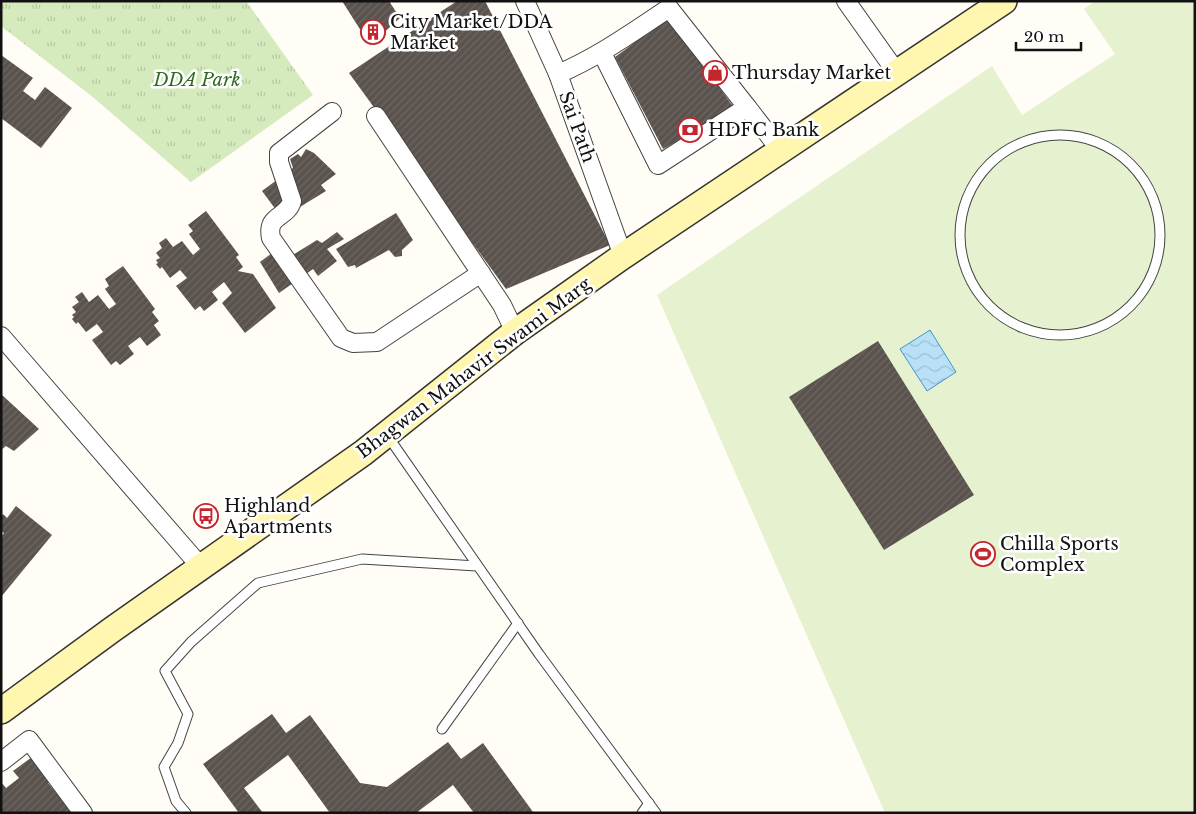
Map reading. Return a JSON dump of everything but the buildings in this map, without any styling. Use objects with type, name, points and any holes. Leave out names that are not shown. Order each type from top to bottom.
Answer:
[{"type":"street","name":"Sai Path","points":[[525,1],[558,74],[623,256]]},
{"type":"street","points":[[846,1],[897,73]]},
{"type":"street","name":"Bhagwan Mahavir Swami Marg","points":[[1,711],[386,435],[515,332],[623,256],[1004,1]]},
{"type":"street","points":[[558,74],[588,62],[669,8],[781,151]]},
{"type":"street","points":[[602,53],[658,165],[747,107]]},
{"type":"street","points":[[332,112],[281,150],[278,158],[292,202],[290,207],[273,221],[269,232],[271,238],[341,338],[353,343],[377,342],[481,273]]},
{"type":"street","points":[[376,116],[502,305],[515,332]]},
{"type":"street","points":[[1,336],[201,567]]},
{"type":"street","points":[[1,762],[29,740],[83,813]]},
{"type":"lane","points":[[1051,136],[1071,136],[1090,140],[1120,154],[1134,167],[1149,188],[1156,206],[1160,226],[1158,258],[1141,294],[1128,308],[1109,322],[1089,330],[1070,334],[1051,334],[1031,330],[1012,322],[996,311],[979,293],[972,281],[964,263],[961,244],[961,224],[965,205],[973,186],[992,161],[1014,146],[1032,139],[1051,136]]},
{"type":"lane","points":[[386,435],[518,624],[656,813]]},
{"type":"lane","points":[[186,813],[176,801],[164,767],[178,743],[188,714],[166,671],[191,642],[258,583],[362,559],[478,566]]},
{"type":"lane","points":[[442,729],[518,624]]},
{"type":"lane","points":[[642,813],[648,803]]},
{"type":"green space","name":"DDA Park","points":[[1,1],[246,1],[313,95],[191,182],[94,98],[1,26]]},
{"type":"green space","name":"Chilla Sports Complex","points":[[1095,1],[1195,1],[1195,813],[885,813],[657,295],[992,66],[1022,115],[1115,54],[1084,9]]},
{"type":"water","points":[[930,330],[956,372],[927,391],[900,349]]},
{"type":"place","name":"City Market/DDA Market","points":[[373,32]]},
{"type":"place","name":"Thursday Market","points":[[715,73]]},
{"type":"place","name":"HDFC Bank","points":[[690,130]]},
{"type":"place","name":"Highland Apartments","points":[[206,516]]},
{"type":"place","name":"Chilla Sports Complex","points":[[983,554]]}]
